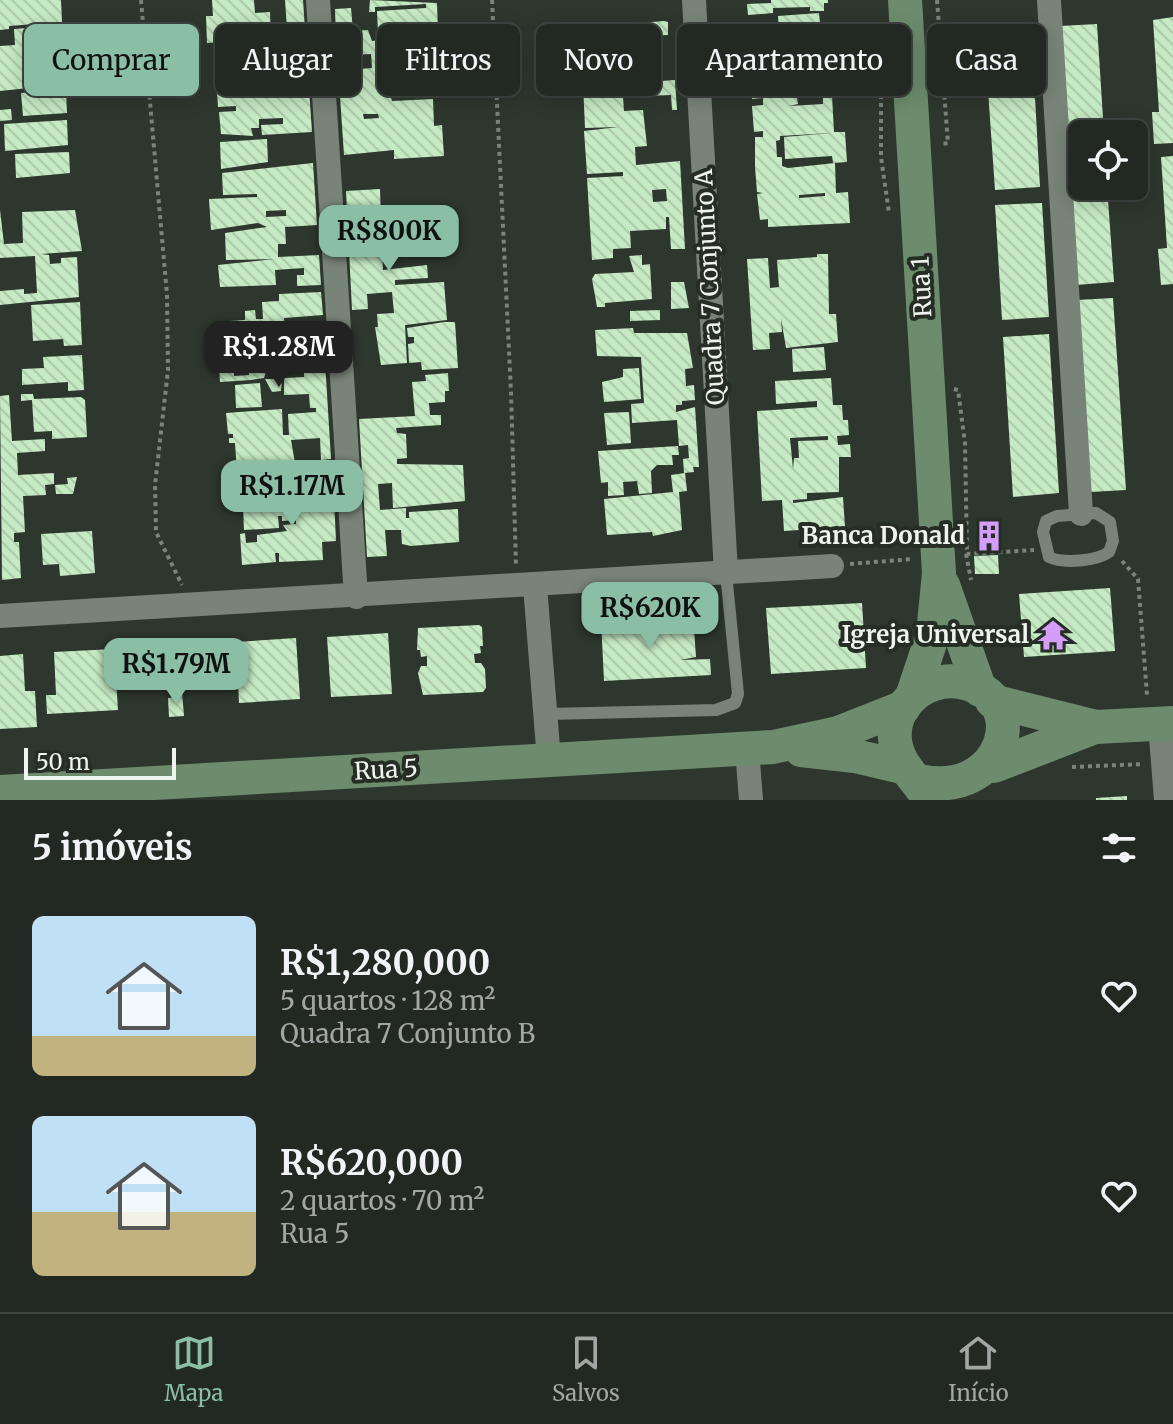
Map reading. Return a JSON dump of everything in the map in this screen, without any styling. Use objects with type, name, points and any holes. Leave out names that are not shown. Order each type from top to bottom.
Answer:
[{"type":"street","points":[[318,0],[356,597]]},
{"type":"street","name":"Quadra 7 Conjunto A","points":[[694,0],[726,573]]},
{"type":"street","name":"Rua 1","points":[[905,0],[930,560]]},
{"type":"street","points":[[1049,0],[1081,514]]},
{"type":"street","points":[[930,560],[1004,733],[983,782]]},
{"type":"street","points":[[918,783],[897,750],[895,734],[933,634],[930,560]]},
{"type":"street","points":[[0,616],[832,566]]},
{"type":"street","points":[[525,586],[548,714],[549,760]]},
{"type":"street","points":[[760,748],[838,733],[946,681],[964,683],[986,695],[1096,727]]},
{"type":"street","points":[[760,748],[855,756],[918,783],[950,789],[983,782],[1096,727],[1160,710],[1166,800]]},
{"type":"street","points":[[751,800],[760,748]]},
{"type":"street","name":"Rua 5","points":[[0,792],[190,790],[549,760],[760,748]]},
{"type":"lane","points":[[1081,514],[1102,514],[1110,522],[1113,541],[1109,552],[1099,558],[1060,560],[1049,557],[1044,549],[1046,521],[1057,516],[1081,514]]},
{"type":"lane","points":[[548,714],[716,710],[735,703],[738,694],[726,573]]},
{"type":"path","points":[[141,0],[167,295],[168,370],[155,485],[156,532],[192,605]]},
{"type":"path","points":[[492,0],[511,392],[525,586]]},
{"type":"path","points":[[929,145],[948,143],[937,0]]},
{"type":"path","points":[[881,96],[881,157],[889,216]]},
{"type":"path","points":[[930,560],[965,443],[958,390],[945,387]]},
{"type":"path","points":[[832,566],[1044,549]]},
{"type":"path","points":[[1109,552],[1129,565],[1138,579],[1160,710]]},
{"type":"path","points":[[930,560],[972,590]]},
{"type":"path","points":[[1138,697],[1160,710]]},
{"type":"path","points":[[1067,766],[1163,762]]},
{"type":"building","points":[[0,0],[61,0],[62,22],[24,24],[0,30]]},
{"type":"building","points":[[212,0],[254,0],[255,13],[270,12],[270,24],[215,24],[215,42],[207,43],[206,16],[213,16]]},
{"type":"building","points":[[285,0],[303,0],[305,24],[287,24]]},
{"type":"building","points":[[370,0],[437,3],[438,24],[378,24],[377,11],[426,8],[426,4],[375,7],[375,12],[369,12]]},
{"type":"building","points":[[771,0],[828,0],[828,3],[824,3],[824,11],[810,11],[810,7],[773,8],[773,13],[748,15],[747,4],[771,3]]},
{"type":"building","points":[[351,8],[352,24],[335,24],[335,9]]},
{"type":"building","points":[[819,13],[820,24],[778,24],[778,16]]},
{"type":"building","points":[[1173,17],[1173,143],[1154,144],[1152,112],[1159,112],[1153,20]]},
{"type":"building","points":[[668,22],[668,35],[661,35],[661,24],[629,24]]},
{"type":"building","points":[[1097,24],[1103,120],[1068,120],[1068,148],[1060,26]]},
{"type":"building","points":[[24,28],[24,88],[0,91],[0,46],[15,45],[14,29]]},
{"type":"building","points":[[361,30],[368,30],[372,41],[377,40],[377,96],[387,96],[392,101],[433,99],[434,126],[442,125],[444,156],[394,159],[394,150],[344,155],[340,96],[361,96],[361,69],[372,68],[371,54],[361,55]],"holes":[[[363,114],[378,114],[379,118],[364,119]]]},
{"type":"building","points":[[675,80],[677,110],[672,110],[671,95],[661,95],[661,81]]},
{"type":"building","points":[[21,93],[24,96],[66,96],[67,113],[23,116]]},
{"type":"building","points":[[217,96],[310,96],[312,132],[262,135],[261,125],[283,124],[283,118],[259,119],[259,128],[251,128],[253,136],[221,134],[219,112],[236,111],[236,106],[218,107]]},
{"type":"building","points":[[584,96],[647,96],[623,97],[624,111],[643,110],[647,146],[635,147],[636,165],[680,161],[685,249],[671,249],[669,217],[666,217],[666,229],[630,231],[631,248],[613,249],[613,258],[592,260],[587,178],[623,176],[623,172],[587,174],[584,131],[618,127],[585,128]],"holes":[[[666,189],[667,201],[653,202],[652,190]]]},
{"type":"building","points":[[752,96],[832,96],[834,132],[845,132],[847,162],[833,163],[832,156],[785,159],[784,137],[831,133],[780,136],[780,140],[776,141],[777,157],[782,157],[782,166],[788,168],[835,163],[836,193],[848,192],[850,223],[768,227],[768,219],[760,220],[757,194],[763,193],[757,192],[755,137],[763,137],[763,131],[754,132],[752,106],[763,105],[763,98],[752,99]],"holes":[[[823,97],[823,104],[789,106],[798,104],[797,98]],[[825,193],[825,196],[799,198],[799,195]]]},
{"type":"building","points":[[988,96],[1035,96],[1040,187],[995,190]]},
{"type":"building","points":[[11,109],[12,120],[0,121],[0,110]]},
{"type":"building","points":[[67,120],[68,145],[5,151],[4,124]]},
{"type":"building","points":[[267,139],[268,162],[221,169],[220,142]]},
{"type":"building","points":[[69,152],[70,173],[16,178],[15,154]]},
{"type":"building","points":[[1173,156],[1173,284],[1161,285],[1158,249],[1167,248],[1161,157]]},
{"type":"building","points":[[313,163],[317,225],[285,227],[286,244],[278,244],[278,257],[319,255],[321,285],[297,286],[297,275],[304,275],[304,268],[275,270],[276,285],[220,287],[218,265],[274,259],[226,260],[225,233],[267,227],[258,223],[211,230],[209,199],[257,197],[257,194],[223,195],[222,173]],"holes":[[[286,210],[286,216],[266,217],[266,211]]]},
{"type":"building","points":[[380,189],[381,221],[417,219],[417,226],[427,226],[427,232],[433,231],[433,242],[382,248],[383,270],[427,265],[428,278],[395,280],[395,285],[444,282],[447,320],[405,325],[407,363],[381,365],[375,327],[378,327],[377,314],[394,313],[392,292],[367,294],[368,309],[352,310],[346,191]]},
{"type":"building","points":[[1071,200],[1108,200],[1114,282],[1076,285]]},
{"type":"building","points":[[1042,203],[1049,317],[1002,320],[995,205]]},
{"type":"building","points":[[0,210],[4,244],[23,243],[22,212],[75,210],[82,251],[41,254],[49,255],[50,264],[61,263],[61,258],[77,257],[79,297],[0,305],[0,291],[24,289],[24,294],[37,293],[35,256],[0,258]]},
{"type":"building","points":[[817,254],[828,254],[829,314],[836,314],[838,342],[786,348],[781,318],[782,332],[769,333],[770,349],[753,350],[747,259],[768,258],[770,288],[779,287],[777,260],[817,257]]},
{"type":"building","points":[[642,255],[642,265],[650,264],[652,299],[605,303],[605,307],[597,307],[592,279],[595,274],[634,272],[629,256]]},
{"type":"building","points":[[671,282],[684,282],[689,308],[671,309]]},
{"type":"building","points":[[321,292],[323,315],[284,318],[285,328],[275,329],[276,348],[324,345],[331,459],[321,460],[320,438],[291,440],[296,469],[317,468],[318,479],[291,481],[290,470],[237,473],[235,443],[229,443],[233,434],[228,434],[226,413],[282,409],[283,435],[289,435],[288,414],[316,412],[316,408],[310,408],[309,394],[284,395],[284,378],[304,377],[304,369],[266,372],[264,378],[220,382],[219,367],[234,366],[234,376],[249,375],[248,349],[232,350],[230,321],[245,320],[245,311],[255,310],[256,319],[263,319],[262,302],[279,301],[279,294]]},
{"type":"building","points":[[1113,298],[1126,490],[1090,492],[1077,300]]},
{"type":"building","points":[[80,302],[82,345],[64,346],[63,339],[33,341],[31,305]]},
{"type":"building","points":[[660,310],[660,320],[630,321],[630,311]]},
{"type":"building","points":[[455,322],[458,368],[422,370],[421,362],[409,363],[408,344],[414,343],[414,337],[408,337],[407,328]]},
{"type":"building","points":[[633,328],[634,333],[687,333],[693,368],[685,369],[686,386],[694,385],[695,400],[682,401],[682,405],[676,405],[676,412],[695,407],[699,467],[693,467],[694,472],[684,473],[683,459],[689,458],[688,445],[679,446],[677,420],[632,423],[631,404],[644,403],[641,357],[597,356],[595,330]]},
{"type":"building","points":[[1049,334],[1059,493],[1013,497],[1003,337]]},
{"type":"building","points":[[824,347],[826,370],[793,372],[792,349]]},
{"type":"building","points":[[82,355],[84,390],[68,391],[68,382],[22,385],[22,369],[44,368],[43,357]]},
{"type":"building","points":[[639,368],[641,399],[604,402],[602,382],[623,377],[623,369]]},
{"type":"building","points":[[448,373],[449,391],[445,391],[445,402],[429,403],[430,415],[441,415],[441,425],[396,428],[397,433],[406,434],[407,458],[397,459],[397,464],[463,465],[465,501],[393,508],[392,483],[378,484],[380,510],[406,508],[406,518],[409,518],[409,512],[458,509],[459,542],[411,546],[402,544],[401,530],[385,530],[387,556],[367,557],[359,419],[415,416],[412,382],[426,381],[425,375]]},
{"type":"building","points":[[831,378],[833,405],[842,405],[843,420],[848,420],[849,435],[837,436],[838,445],[850,444],[851,457],[839,457],[839,492],[807,493],[807,499],[793,500],[793,503],[843,497],[845,527],[784,531],[782,500],[762,501],[757,411],[817,407],[817,401],[776,404],[775,381]],"holes":[[[828,436],[828,440],[798,441],[799,458],[794,458],[793,469],[790,438]]]},
{"type":"building","points":[[265,379],[282,379],[281,391],[272,392]]},
{"type":"building","points":[[260,383],[262,407],[236,408],[235,385]]},
{"type":"building","points":[[21,394],[33,394],[34,399],[81,397],[85,400],[87,437],[52,439],[52,431],[34,432],[32,400],[21,401]]},
{"type":"building","points":[[9,395],[12,441],[45,439],[45,451],[17,453],[18,475],[54,473],[54,484],[45,485],[46,495],[23,496],[25,532],[14,533],[14,542],[19,542],[21,578],[2,580],[0,396]]},
{"type":"building","points":[[629,412],[631,443],[607,445],[604,413]]},
{"type":"building","points":[[678,446],[679,455],[672,455],[673,465],[657,465],[651,471],[652,493],[639,494],[637,481],[623,482],[624,495],[608,496],[608,482],[601,483],[598,451]]},
{"type":"building","points":[[685,473],[687,491],[679,492],[682,530],[653,536],[652,532],[607,535],[604,499],[673,492],[671,475]]},
{"type":"building","points":[[283,475],[283,482],[292,482],[293,497],[242,498],[241,477]]},
{"type":"building","points":[[77,477],[73,494],[56,494],[55,485],[68,484],[67,478]]},
{"type":"building","points":[[333,477],[336,541],[322,542],[323,560],[279,562],[279,553],[275,553],[276,562],[242,565],[240,534],[245,533],[246,543],[257,542],[257,535],[287,531],[283,525],[296,524],[296,520],[282,521],[282,516],[278,516],[279,528],[244,530],[243,507],[307,500],[303,486],[324,484],[323,478]]},
{"type":"building","name":"Banca Donald","points":[[997,522],[1001,547],[980,548],[978,524]]},
{"type":"building","points":[[92,531],[95,573],[60,576],[59,564],[43,565],[41,534]]},
{"type":"building","points":[[998,555],[999,574],[975,574],[974,556]]},
{"type":"building","points":[[1110,588],[1115,651],[1024,657],[1019,594]]},
{"type":"building","points":[[862,603],[866,668],[771,674],[766,608]]},
{"type":"building","points":[[677,616],[678,630],[694,629],[696,657],[680,660],[710,659],[711,675],[604,681],[601,621]]},
{"type":"building","points":[[482,627],[483,646],[480,646],[481,653],[474,654],[475,663],[481,663],[485,669],[486,688],[483,692],[423,695],[418,673],[421,666],[427,666],[427,656],[421,657],[420,650],[417,650],[418,628]]},
{"type":"building","points":[[388,633],[392,694],[331,697],[327,637]]},
{"type":"building","points":[[296,638],[300,699],[239,703],[236,642]]},
{"type":"building","points":[[114,649],[118,710],[47,714],[46,695],[56,695],[54,652]]},
{"type":"building","points":[[23,654],[25,691],[35,691],[37,727],[0,729],[0,656]]},
{"type":"building","points":[[182,692],[184,716],[169,717],[168,698],[178,697],[177,693]]},
{"type":"building","points":[[1127,796],[1127,800],[1096,800],[1096,798]]},
{"type":"place","name":"Banca Donald","points":[[989,536]]},
{"type":"place","name":"Igreja Universal","points":[[1053,635]]}]
